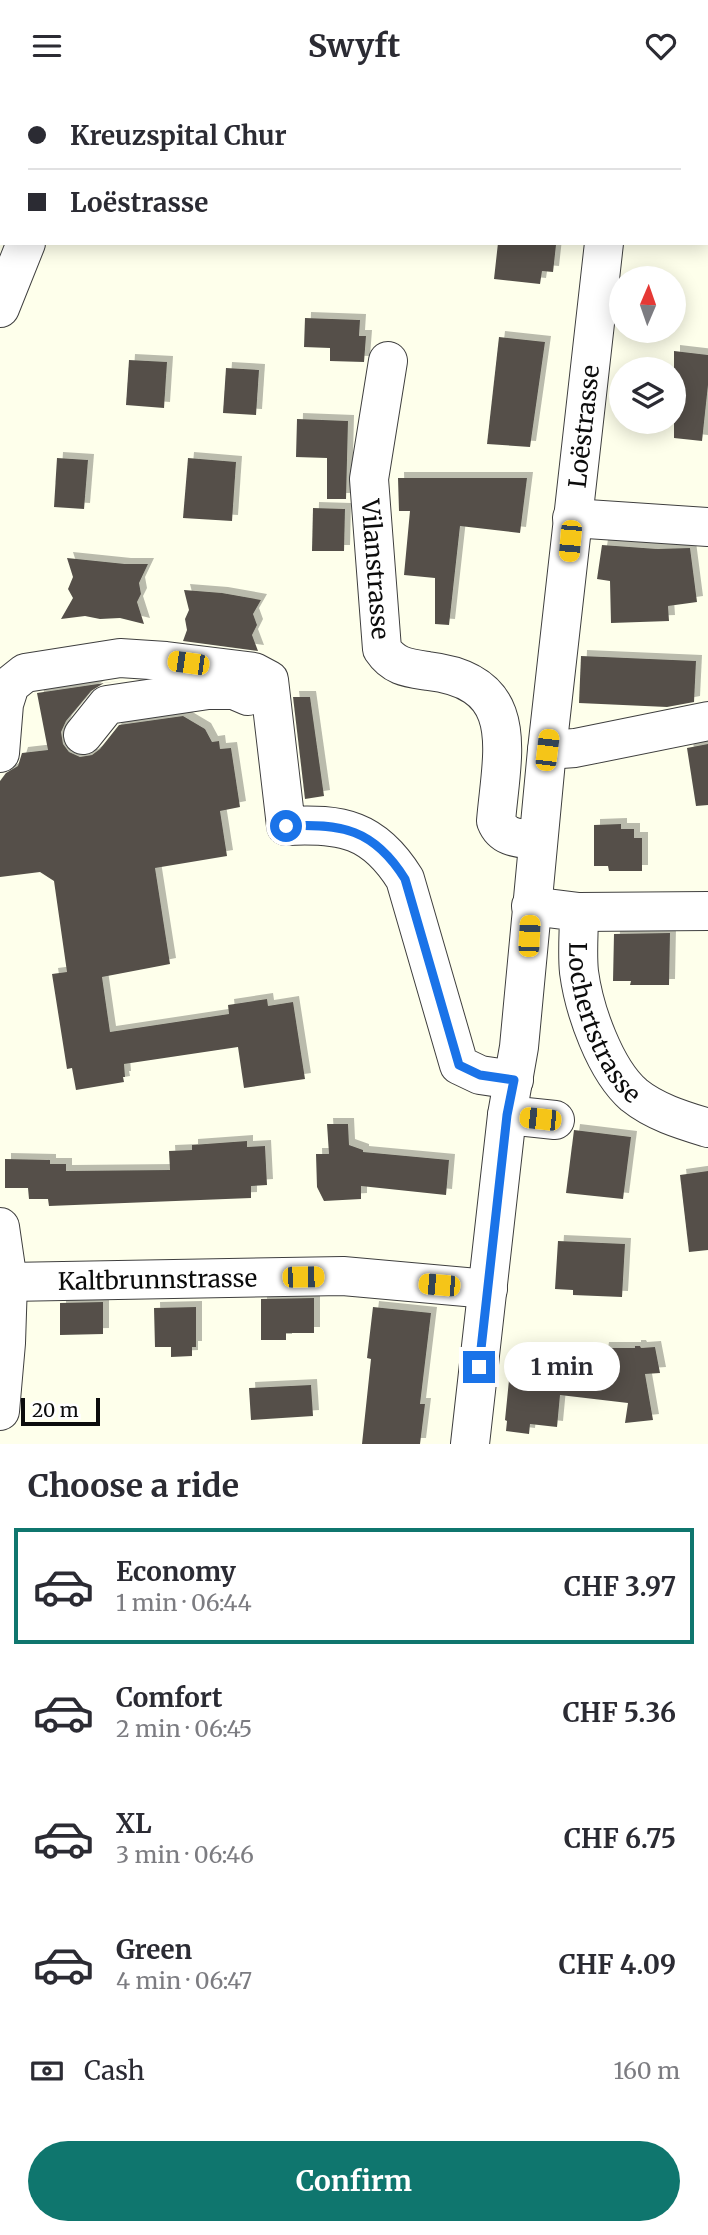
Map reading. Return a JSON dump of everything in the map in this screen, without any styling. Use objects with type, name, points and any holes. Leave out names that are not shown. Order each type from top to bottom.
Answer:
[{"type":"street","points":[[0,308],[25,245]]},
{"type":"street","name":"Loëstrasse","points":[[470,1444],[526,980],[537,840],[604,245]]},
{"type":"street","name":"Vilanstrasse","points":[[388,361],[369,479],[382,649],[390,660],[402,667],[450,673],[471,681],[490,699],[502,726],[503,740],[496,821],[500,831],[509,836],[537,840]]},
{"type":"street","points":[[572,518],[708,527]]},
{"type":"street","points":[[0,753],[4,704],[10,685],[24,673],[120,659],[166,660],[254,672],[270,680],[286,826],[322,824],[357,832],[375,842],[392,858],[405,879],[459,1065],[555,1120]]},
{"type":"street","points":[[83,735],[107,705],[208,690],[234,690],[256,700],[274,717]]},
{"type":"street","points":[[547,750],[575,748],[708,721]]},
{"type":"street","name":"Lochertstrasse","points":[[531,906],[579,912],[579,972],[589,1014],[611,1068],[633,1094],[651,1106],[676,1118],[708,1128]]},
{"type":"street","points":[[579,912],[708,911]]},
{"type":"street","points":[[0,1227],[8,1282],[0,1411]]},
{"type":"street","name":"Kaltbrunnstrasse","points":[[8,1282],[343,1276],[488,1289]]},
{"type":"building","points":[[498,245],[556,245],[553,272],[542,271],[540,284],[494,279]]},
{"type":"building","points":[[305,318],[360,320],[359,336],[366,336],[364,362],[330,361],[330,348],[304,347]]},
{"type":"building","points":[[499,337],[545,342],[530,447],[487,444]]},
{"type":"building","points":[[674,351],[708,355],[702,441],[674,438],[674,434],[686,434],[686,357],[674,357]]},
{"type":"building","points":[[129,360],[167,362],[164,408],[126,405]]},
{"type":"building","points":[[226,368],[259,370],[256,415],[223,413]]},
{"type":"building","points":[[297,419],[348,421],[346,499],[327,499],[327,458],[296,457]]},
{"type":"building","points":[[57,458],[88,460],[84,509],[54,507]]},
{"type":"building","points":[[188,458],[236,462],[232,521],[183,518]]},
{"type":"building","points":[[398,478],[527,478],[520,533],[460,526],[449,625],[435,624],[435,578],[404,575],[410,511],[399,511]]},
{"type":"building","points":[[313,508],[345,509],[344,551],[312,551]]},
{"type":"building","points":[[602,545],[657,549],[690,548],[697,602],[668,606],[669,621],[611,623],[610,581],[597,579]]},
{"type":"building","points":[[67,558],[148,564],[139,583],[141,594],[137,602],[144,624],[120,618],[100,619],[85,616],[61,619],[73,598],[68,589],[73,577]]},
{"type":"building","points":[[184,590],[261,600],[253,614],[257,625],[252,635],[258,651],[183,641],[187,630],[185,619],[189,610]]},
{"type":"building","points":[[581,656],[696,661],[694,702],[667,707],[579,703]]},
{"type":"building","points":[[104,683],[91,691],[66,721],[61,732],[63,744],[69,752],[80,757],[92,755],[119,725],[183,716],[205,729],[212,742],[219,741],[220,749],[231,748],[240,807],[220,811],[227,856],[155,868],[170,964],[102,977],[110,1032],[229,1014],[228,1005],[267,999],[268,1006],[293,1002],[305,1079],[244,1088],[238,1047],[124,1064],[124,1082],[76,1090],[72,1068],[67,1069],[52,974],[67,972],[54,881],[40,872],[0,877],[0,781],[6,773],[18,766],[22,753],[48,750],[37,693]]},
{"type":"building","points":[[293,697],[310,697],[324,796],[305,799]]},
{"type":"building","points":[[708,744],[708,805],[696,806],[687,748]]},
{"type":"building","points":[[621,824],[621,829],[634,829],[634,838],[642,838],[642,871],[609,871],[608,866],[594,866],[594,825]]},
{"type":"building","points":[[670,933],[669,985],[630,985],[631,981],[613,981],[614,934]]},
{"type":"building","points":[[327,1124],[348,1124],[349,1145],[363,1152],[449,1160],[446,1195],[361,1186],[361,1199],[324,1201],[317,1187],[316,1154],[329,1154]]},
{"type":"building","points":[[574,1130],[631,1137],[623,1199],[566,1193]]},
{"type":"building","points":[[247,1141],[247,1147],[265,1146],[267,1185],[251,1186],[251,1198],[49,1206],[48,1199],[29,1199],[28,1188],[5,1188],[5,1159],[50,1160],[50,1164],[66,1164],[66,1171],[170,1170],[169,1151],[192,1150],[192,1145]]},
{"type":"building","points":[[708,1171],[708,1250],[689,1252],[680,1175]]},
{"type":"building","points":[[558,1241],[625,1244],[622,1297],[573,1295],[573,1290],[555,1289]]},
{"type":"building","points":[[314,1298],[314,1333],[286,1333],[286,1340],[261,1340],[261,1299]]},
{"type":"building","points":[[103,1302],[103,1334],[60,1335],[60,1303]]},
{"type":"building","points":[[196,1307],[196,1347],[192,1347],[192,1356],[171,1357],[171,1347],[155,1347],[154,1308]]},
{"type":"building","points":[[373,1307],[431,1313],[420,1404],[425,1404],[420,1444],[362,1444],[371,1359],[367,1358]]},
{"type":"building","points":[[655,1347],[660,1373],[645,1374],[653,1420],[625,1423],[628,1403],[560,1395],[557,1427],[530,1424],[529,1434],[506,1431],[510,1370],[515,1370],[517,1351],[601,1360],[603,1348]]},
{"type":"building","points":[[311,1385],[313,1416],[251,1420],[249,1388]]},
{"type":"route","points":[[286,826],[322,824],[357,832],[375,842],[392,858],[405,879],[459,1065],[468,1072],[514,1080],[507,1115],[479,1367]]}]
